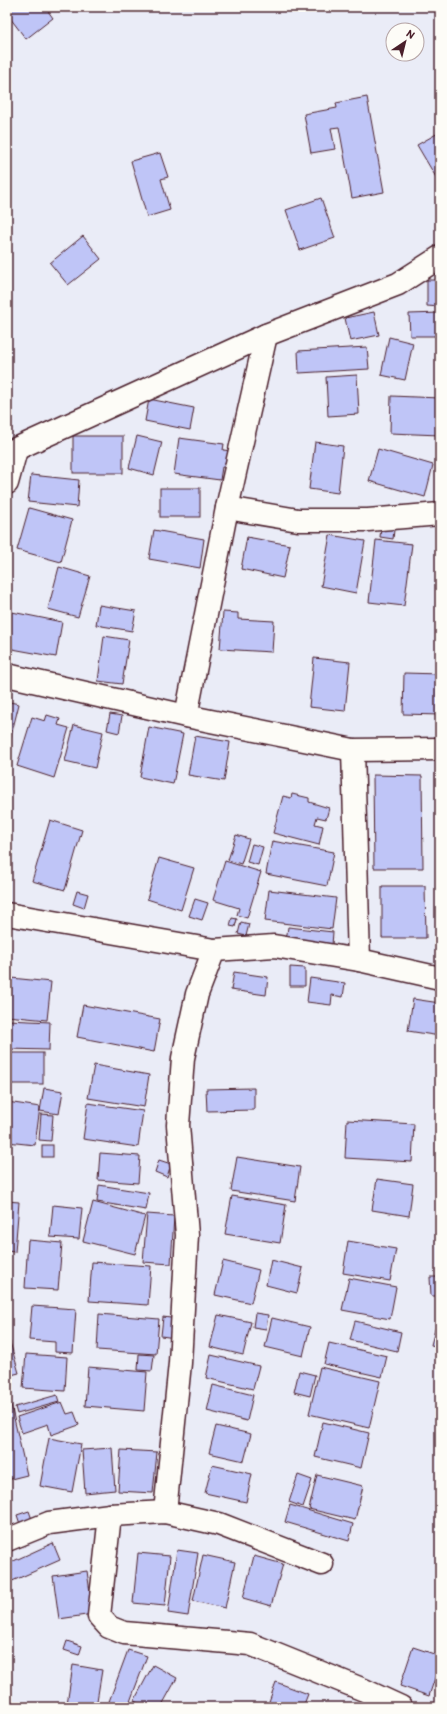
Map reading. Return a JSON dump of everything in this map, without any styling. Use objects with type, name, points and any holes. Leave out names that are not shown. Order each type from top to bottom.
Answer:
[{"type":"street","points":[[7,483],[12,452],[266,335],[398,284],[440,257]]},
{"type":"street","points":[[186,716],[227,508],[266,335]]},
{"type":"street","points":[[227,508],[298,520],[368,520],[440,514]]},
{"type":"street","points":[[7,675],[186,716],[353,750],[440,749]]},
{"type":"street","points":[[353,750],[358,960]]},
{"type":"street","points":[[7,914],[214,950],[274,946],[358,960],[440,978]]},
{"type":"street","points":[[165,1512],[180,1364],[187,1235],[178,1125],[183,1058],[197,994],[214,950]]},
{"type":"street","points":[[7,1540],[49,1523],[110,1515],[165,1512],[219,1524],[322,1564]]},
{"type":"street","points":[[110,1515],[99,1601],[99,1616],[109,1627],[124,1633],[250,1644],[364,1690],[401,1707]]},
{"type":"building","points":[[7,7],[45,7],[53,18],[26,39],[7,14]]},
{"type":"building","points":[[367,97],[384,192],[352,198],[339,127],[331,128],[335,149],[311,153],[304,114],[337,108],[336,103]]},
{"type":"building","points":[[440,132],[440,184],[417,145]]},
{"type":"building","points":[[160,153],[168,177],[161,179],[170,210],[147,217],[131,161]]},
{"type":"building","points":[[321,198],[335,238],[300,250],[286,210]]},
{"type":"building","points":[[83,236],[101,259],[68,285],[50,263]]},
{"type":"building","points":[[427,280],[440,280],[440,307],[427,306]]},
{"type":"building","points":[[374,312],[379,335],[350,341],[345,318]]},
{"type":"building","points":[[440,313],[440,336],[410,336],[409,314]]},
{"type":"building","points":[[389,337],[413,343],[405,380],[381,375]]},
{"type":"building","points":[[367,347],[369,369],[299,373],[298,351]]},
{"type":"building","points":[[357,375],[359,414],[328,416],[326,377]]},
{"type":"building","points":[[391,396],[440,398],[440,435],[390,433]]},
{"type":"building","points":[[149,399],[194,408],[190,430],[145,421]]},
{"type":"building","points":[[73,436],[123,436],[123,473],[73,473]]},
{"type":"building","points":[[137,436],[162,442],[154,475],[129,468]]},
{"type":"building","points":[[179,438],[224,444],[223,450],[232,451],[229,468],[222,467],[220,480],[174,474]]},
{"type":"building","points":[[315,442],[343,446],[338,493],[309,489]]},
{"type":"building","points":[[378,449],[433,465],[425,497],[369,481]]},
{"type":"building","points":[[31,475],[79,480],[77,507],[28,502]]},
{"type":"building","points":[[160,488],[200,488],[200,517],[160,517]]},
{"type":"building","points":[[29,508],[72,520],[61,562],[17,550]]},
{"type":"building","points":[[382,520],[395,521],[393,539],[380,537]]},
{"type":"building","points":[[154,530],[204,539],[200,568],[149,559]]},
{"type":"building","points":[[330,535],[365,541],[356,593],[321,586]]},
{"type":"building","points":[[247,537],[290,545],[283,578],[241,569]]},
{"type":"building","points":[[376,540],[412,544],[404,606],[369,602]]},
{"type":"building","points":[[59,567],[90,576],[78,617],[48,609]]},
{"type":"building","points":[[99,605],[136,611],[132,631],[96,625]]},
{"type":"building","points":[[7,611],[62,622],[56,657],[7,648]]},
{"type":"building","points":[[223,612],[238,613],[238,619],[274,621],[272,652],[220,649]]},
{"type":"building","points":[[104,636],[129,640],[122,684],[98,681]]},
{"type":"building","points":[[314,658],[350,662],[345,711],[309,707]]},
{"type":"building","points":[[404,673],[440,674],[440,715],[403,714]]},
{"type":"building","points":[[7,696],[11,697],[10,702],[19,704],[7,752]]},
{"type":"building","points":[[110,714],[122,716],[119,733],[107,730]]},
{"type":"building","points":[[47,715],[60,719],[58,725],[69,728],[54,778],[17,766],[32,717],[45,721]]},
{"type":"building","points":[[74,725],[103,732],[95,768],[65,761]]},
{"type":"building","points":[[149,727],[183,734],[173,784],[140,777]]},
{"type":"building","points":[[195,736],[230,742],[224,781],[188,775]]},
{"type":"building","points":[[373,775],[422,776],[423,868],[374,868]]},
{"type":"building","points":[[292,794],[309,798],[309,802],[329,808],[326,819],[317,817],[315,824],[323,826],[319,845],[273,833],[283,796],[291,798]]},
{"type":"building","points":[[50,820],[82,830],[65,890],[32,881]]},
{"type":"building","points":[[236,835],[249,839],[241,864],[228,860]]},
{"type":"building","points":[[272,841],[334,852],[327,886],[266,874]]},
{"type":"building","points":[[252,844],[263,847],[258,865],[247,862]]},
{"type":"building","points":[[159,858],[194,868],[181,910],[147,899]]},
{"type":"building","points":[[225,861],[261,872],[247,918],[237,915],[239,908],[213,900]]},
{"type":"building","points":[[382,886],[425,886],[426,938],[382,938]]},
{"type":"building","points":[[269,890],[336,898],[332,929],[265,921]]},
{"type":"building","points":[[77,891],[88,894],[84,908],[73,904]]},
{"type":"building","points":[[195,899],[208,903],[202,920],[189,916]]},
{"type":"building","points":[[232,918],[237,919],[235,927],[230,926]]},
{"type":"building","points":[[241,922],[249,924],[246,936],[238,934]]},
{"type":"building","points":[[288,927],[333,932],[332,945],[286,941]]},
{"type":"building","points":[[290,967],[305,968],[305,986],[290,986]]},
{"type":"building","points":[[234,972],[268,977],[266,995],[231,990]]},
{"type":"building","points":[[11,978],[51,982],[47,1020],[7,1016]]},
{"type":"building","points":[[310,978],[345,983],[343,997],[332,995],[331,1005],[307,1002]]},
{"type":"building","points":[[413,999],[440,1003],[440,1036],[408,1031]]},
{"type":"building","points":[[83,1005],[160,1019],[154,1052],[77,1037]]},
{"type":"building","points":[[8,1020],[50,1022],[49,1050],[7,1049]]},
{"type":"building","points":[[7,1053],[43,1053],[43,1084],[7,1084]]},
{"type":"building","points":[[94,1065],[149,1075],[144,1107],[88,1098]]},
{"type":"building","points":[[44,1088],[63,1091],[59,1114],[40,1111]]},
{"type":"building","points":[[254,1088],[254,1110],[207,1111],[206,1089]]},
{"type":"building","points":[[7,1102],[40,1107],[35,1145],[7,1142]]},
{"type":"building","points":[[88,1103],[143,1111],[138,1147],[83,1139]]},
{"type":"building","points":[[41,1114],[53,1115],[51,1141],[39,1140]]},
{"type":"building","points":[[347,1120],[414,1124],[412,1162],[345,1158]]},
{"type":"building","points":[[42,1145],[53,1145],[53,1157],[42,1157]]},
{"type":"building","points":[[100,1153],[140,1156],[138,1183],[98,1180]]},
{"type":"building","points":[[237,1157],[300,1167],[295,1201],[231,1191]]},
{"type":"building","points":[[159,1160],[171,1164],[167,1177],[155,1172]]},
{"type":"building","points":[[377,1179],[413,1184],[409,1216],[372,1210]]},
{"type":"building","points":[[99,1185],[149,1193],[146,1210],[97,1202]]},
{"type":"building","points":[[232,1196],[286,1205],[280,1243],[225,1234]]},
{"type":"building","points":[[7,1201],[19,1202],[15,1252],[7,1251]]},
{"type":"building","points":[[93,1202],[145,1216],[135,1254],[83,1241]]},
{"type":"building","points":[[53,1205],[82,1208],[79,1239],[50,1237]]},
{"type":"building","points":[[147,1214],[174,1216],[171,1264],[143,1262]]},
{"type":"building","points":[[28,1240],[62,1243],[58,1290],[25,1288]]},
{"type":"building","points":[[348,1241],[396,1249],[390,1281],[343,1273]]},
{"type":"building","points":[[271,1260],[303,1268],[297,1293],[266,1285]]},
{"type":"building","points":[[223,1261],[259,1270],[251,1303],[215,1295]]},
{"type":"building","points":[[92,1262],[151,1266],[148,1305],[89,1301]]},
{"type":"building","points":[[430,1277],[440,1277],[440,1296],[431,1296]]},
{"type":"building","points":[[349,1278],[396,1287],[390,1319],[342,1310]]},
{"type":"building","points":[[32,1306],[76,1309],[73,1353],[55,1352],[55,1342],[29,1340]]},
{"type":"building","points":[[440,1310],[440,1347],[431,1345]]},
{"type":"building","points":[[255,1313],[268,1315],[266,1329],[253,1327]]},
{"type":"building","points":[[99,1314],[159,1319],[156,1354],[97,1350]]},
{"type":"building","points":[[218,1315],[251,1322],[243,1355],[210,1347]]},
{"type":"building","points":[[163,1317],[178,1319],[175,1338],[161,1336]]},
{"type":"building","points":[[272,1318],[310,1327],[303,1356],[265,1347]]},
{"type":"building","points":[[355,1321],[401,1332],[397,1351],[350,1340]]},
{"type":"building","points":[[10,1342],[19,1373],[7,1376],[7,1343]]},
{"type":"building","points":[[329,1343],[387,1356],[382,1377],[324,1364]]},
{"type":"building","points":[[26,1354],[67,1357],[65,1391],[23,1388]]},
{"type":"building","points":[[139,1354],[154,1355],[152,1371],[138,1370]]},
{"type":"building","points":[[211,1355],[259,1366],[253,1389],[206,1378]]},
{"type":"building","points":[[88,1367],[147,1372],[144,1411],[85,1406]]},
{"type":"building","points":[[320,1367],[380,1381],[369,1428],[309,1414]]},
{"type":"building","points":[[299,1371],[315,1375],[310,1396],[294,1392]]},
{"type":"building","points":[[213,1385],[253,1395],[247,1421],[207,1411]]},
{"type":"building","points":[[57,1395],[59,1402],[17,1414],[15,1407]]},
{"type":"building","points":[[62,1402],[67,1414],[74,1412],[79,1425],[51,1435],[48,1424],[22,1433],[17,1417]]},
{"type":"building","points":[[11,1405],[27,1475],[7,1480],[7,1406]]},
{"type":"building","points":[[323,1422],[369,1433],[361,1468],[315,1457]]},
{"type":"building","points":[[216,1426],[251,1434],[244,1461],[209,1453]]},
{"type":"building","points":[[49,1438],[81,1444],[72,1492],[40,1486]]},
{"type":"building","points":[[112,1448],[115,1490],[85,1493],[82,1450]]},
{"type":"building","points":[[121,1450],[157,1452],[153,1493],[118,1491]]},
{"type":"building","points":[[212,1465],[252,1474],[246,1502],[205,1493]]},
{"type":"building","points":[[298,1475],[312,1480],[303,1507],[289,1502]]},
{"type":"building","points":[[317,1475],[363,1486],[355,1520],[309,1509]]},
{"type":"building","points":[[290,1505],[353,1524],[349,1541],[285,1522]]},
{"type":"building","points":[[29,1511],[34,1525],[22,1530],[17,1515]]},
{"type":"building","points":[[53,1543],[60,1560],[10,1582],[7,1575],[7,1564]]},
{"type":"building","points":[[177,1550],[198,1553],[188,1616],[168,1613]]},
{"type":"building","points":[[138,1553],[170,1556],[165,1606],[133,1603]]},
{"type":"building","points":[[203,1555],[235,1562],[225,1608],[193,1601]]},
{"type":"building","points":[[254,1556],[283,1564],[271,1606],[243,1598]]},
{"type":"building","points":[[87,1571],[93,1614],[59,1619],[53,1576]]},
{"type":"building","points":[[67,1641],[82,1646],[79,1655],[64,1650]]},
{"type":"building","points":[[413,1647],[440,1656],[440,1663],[429,1696],[400,1686]]},
{"type":"building","points":[[128,1650],[147,1656],[128,1707],[107,1707]]},
{"type":"building","points":[[73,1665],[102,1670],[96,1707],[83,1707],[67,1704]]},
{"type":"building","points":[[153,1665],[177,1678],[161,1707],[146,1707],[134,1701]]},
{"type":"building","points":[[276,1682],[308,1694],[303,1707],[267,1707]]}]
